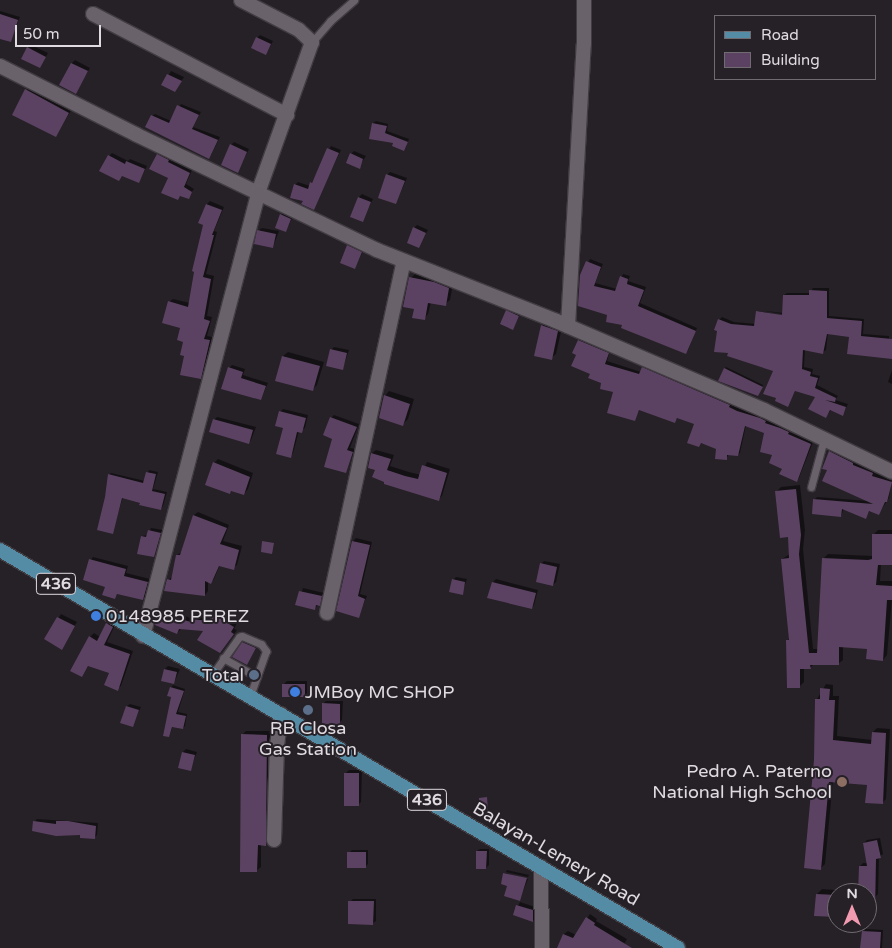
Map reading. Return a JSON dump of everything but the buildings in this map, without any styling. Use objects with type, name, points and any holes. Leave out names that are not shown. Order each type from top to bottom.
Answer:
[{"type":"main road","name":"Balayan-Lemery Road","points":[[0,550],[143,636],[281,714],[678,948]]},
{"type":"street","points":[[143,636],[258,193],[312,42],[299,30],[241,0]]},
{"type":"street","points":[[568,326],[584,44],[584,0]]},
{"type":"street","points":[[93,14],[287,115]]},
{"type":"street","points":[[0,66],[258,193],[404,261],[568,326],[764,410],[892,472]]},
{"type":"street","points":[[327,613],[404,261]]},
{"type":"street","points":[[274,840],[277,746],[281,714]]},
{"type":"street","points":[[541,867],[542,948]]},
{"type":"lane","points":[[312,42],[330,21],[354,0]]},
{"type":"lane","points":[[812,488],[824,439]]},
{"type":"lane","points":[[212,675],[239,637],[242,636],[262,644],[266,651],[250,696]]},
{"type":"lane","points":[[223,658],[257,677]]},
{"type":"place","name":"0148985 PEREZ","points":[[96,616]]},
{"type":"place","name":"Total","points":[[254,675]]},
{"type":"place","name":"JMBoy MC SHOP","points":[[295,692]]},
{"type":"place","name":"RB Closa Gas Station","points":[[308,710]]},
{"type":"place","name":"Pedro A. Paterno National High School","points":[[842,782]]}]
